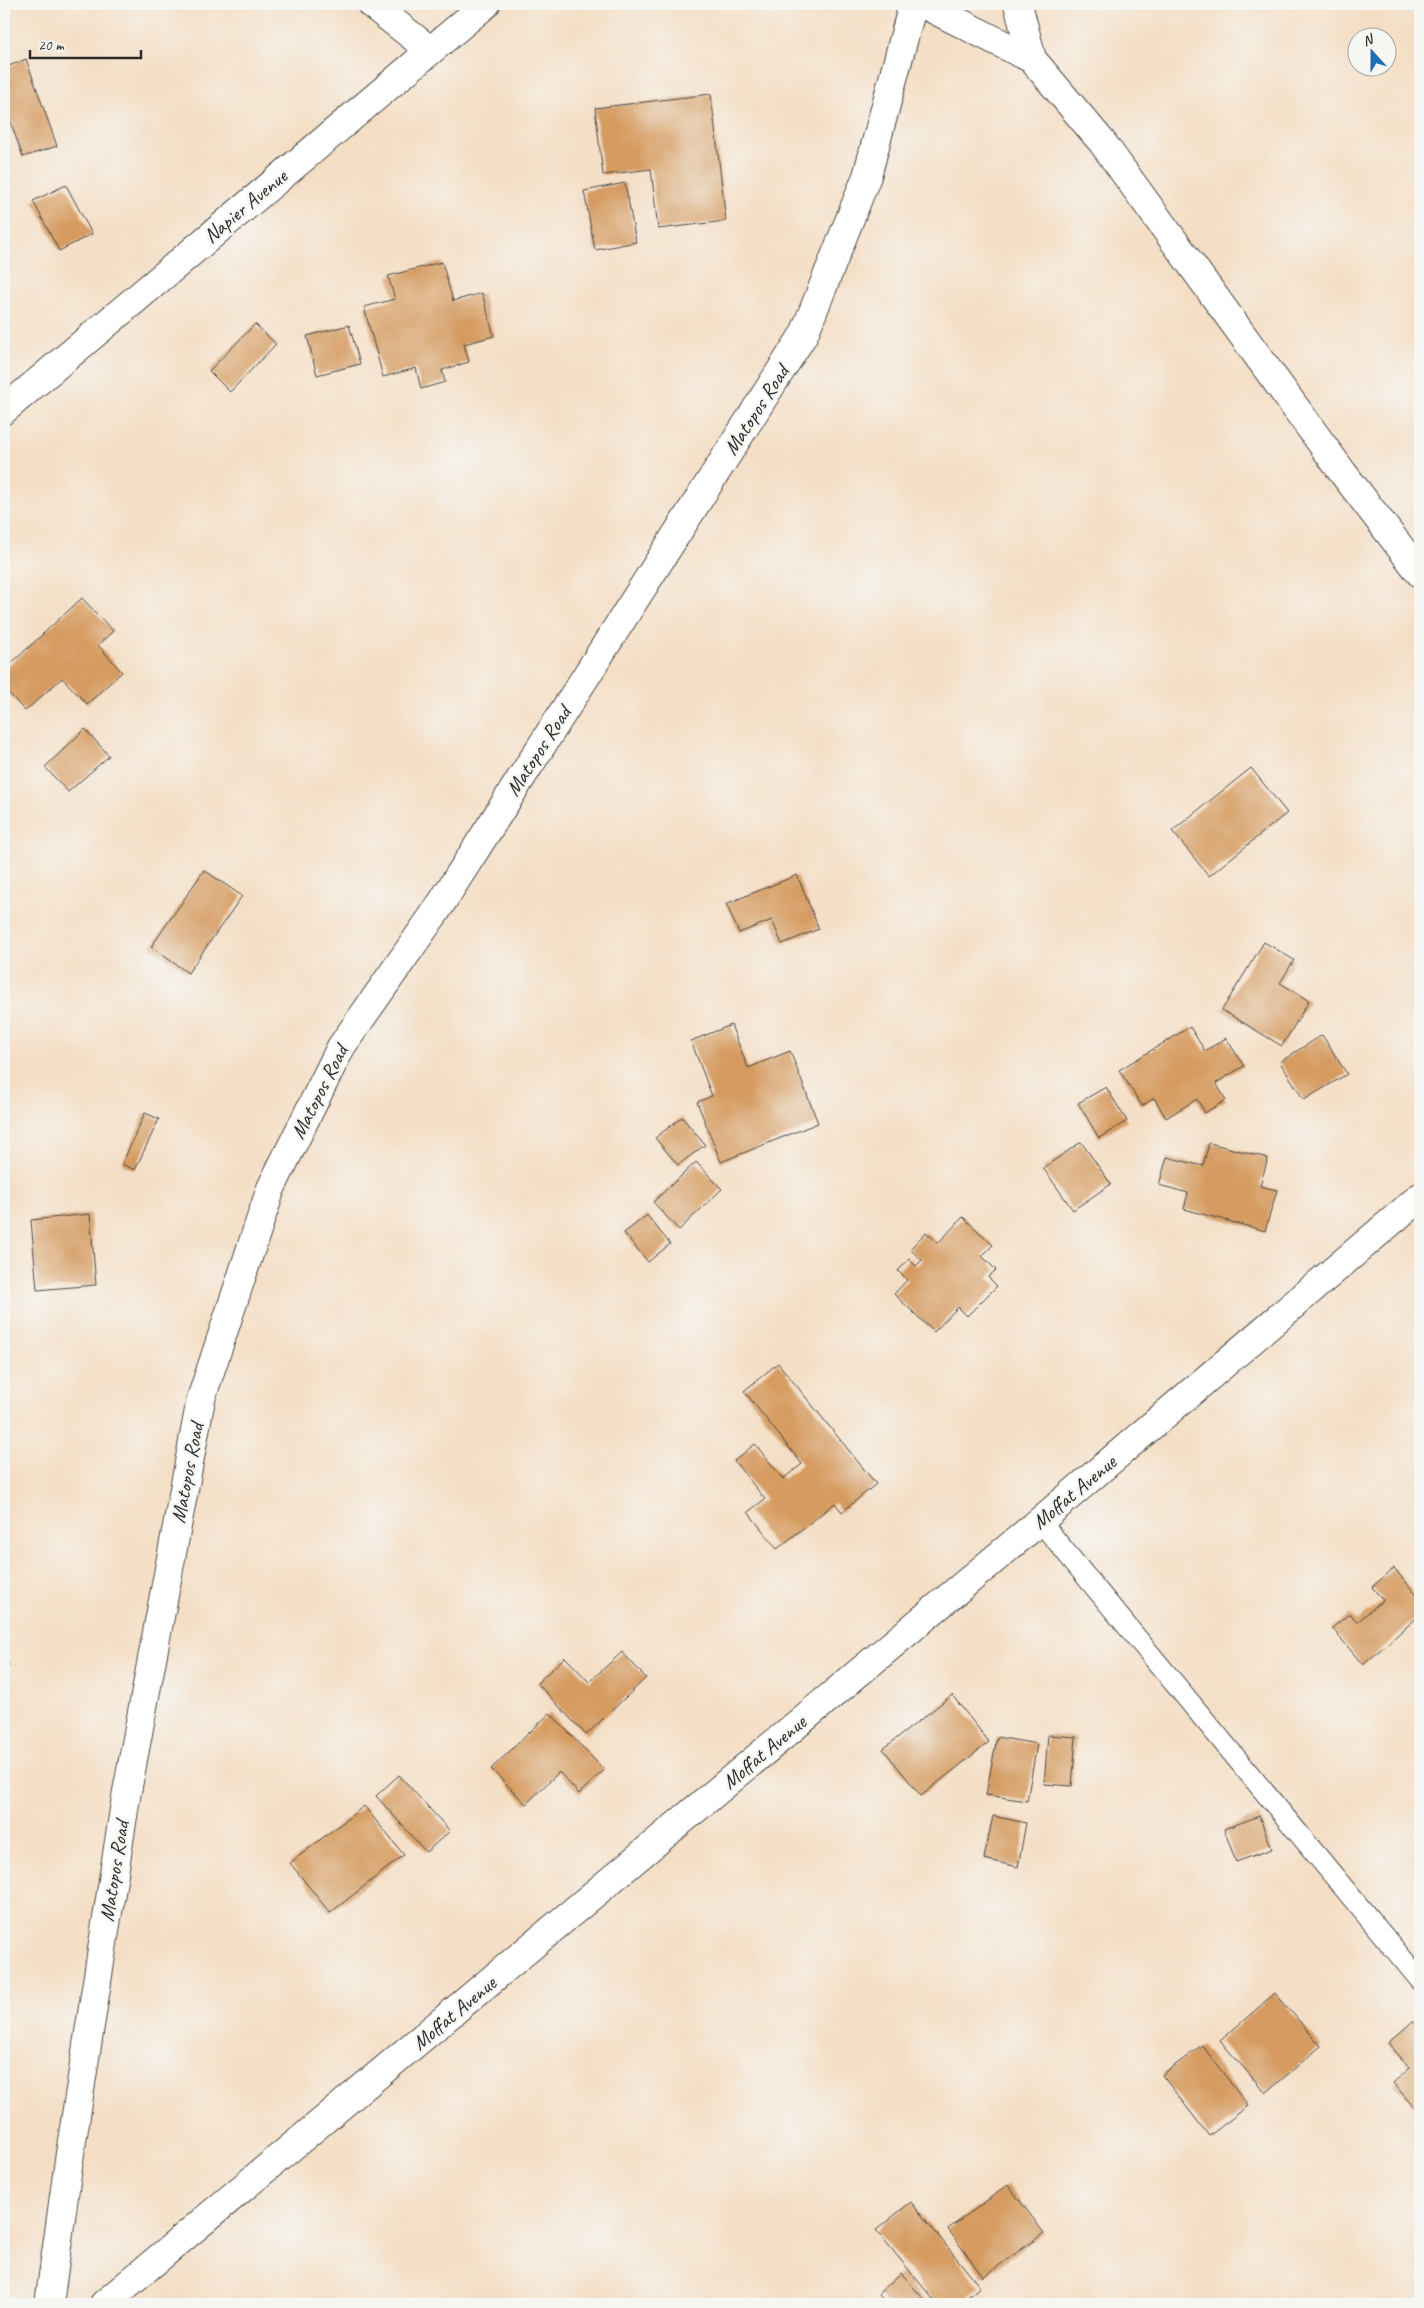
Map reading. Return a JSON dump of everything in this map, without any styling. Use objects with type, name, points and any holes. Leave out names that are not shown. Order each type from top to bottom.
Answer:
[{"type":"street","points":[[371,4],[430,50]]},
{"type":"street","name":"Napier Avenue","points":[[4,410],[486,4]]},
{"type":"street","name":"Matopos Road","points":[[49,2304],[69,2160],[126,1797],[201,1400],[271,1188],[341,1047],[437,910],[804,334],[867,176],[913,4]]},
{"type":"street","points":[[923,4],[1032,59],[1102,142],[1343,474],[1420,573]]},
{"type":"street","points":[[1018,4],[1032,59]]},
{"type":"street","name":"Moffat Avenue","points":[[104,2304],[1040,1521],[1420,1196]]},
{"type":"lane","points":[[1040,1521],[1420,1980]]},
{"type":"building","points":[[26,59],[57,146],[23,157],[4,104],[4,68]]},
{"type":"building","points":[[711,94],[726,221],[658,229],[651,169],[603,175],[595,108]]},
{"type":"building","points":[[625,183],[636,242],[595,250],[584,191]]},
{"type":"building","points":[[66,185],[92,234],[59,251],[33,201]]},
{"type":"building","points":[[442,262],[453,301],[482,293],[494,336],[464,344],[469,362],[442,370],[445,382],[421,389],[416,368],[383,377],[364,307],[395,299],[388,276]]},
{"type":"building","points":[[255,324],[276,344],[230,392],[209,371]]},
{"type":"building","points":[[349,325],[360,364],[317,375],[307,336]]},
{"type":"building","points":[[82,598],[113,631],[98,645],[122,672],[87,704],[62,678],[25,711],[4,688],[4,670]]},
{"type":"building","points":[[85,729],[109,756],[68,792],[45,767]]},
{"type":"building","points":[[1251,768],[1287,813],[1209,876],[1172,831]]},
{"type":"building","points":[[204,870],[242,896],[188,973],[151,947]]},
{"type":"building","points":[[797,875],[819,929],[782,944],[772,920],[739,933],[726,904]]},
{"type":"building","points":[[1264,942],[1294,960],[1280,983],[1309,1001],[1282,1046],[1222,1010]]},
{"type":"building","points":[[731,1025],[748,1068],[790,1051],[818,1123],[721,1162],[697,1102],[712,1096],[691,1041]]},
{"type":"building","points":[[1190,1027],[1205,1051],[1226,1038],[1244,1066],[1216,1083],[1226,1100],[1205,1113],[1197,1099],[1166,1118],[1154,1098],[1142,1106],[1119,1070]]},
{"type":"building","points":[[1322,1035],[1347,1074],[1304,1100],[1280,1062]]},
{"type":"building","points":[[1106,1087],[1127,1121],[1099,1138],[1078,1103]]},
{"type":"building","points":[[145,1113],[159,1119],[135,1170],[122,1164]]},
{"type":"building","points":[[682,1117],[705,1145],[678,1165],[655,1138]]},
{"type":"building","points":[[1081,1142],[1111,1184],[1073,1210],[1043,1168]]},
{"type":"building","points":[[1209,1143],[1268,1158],[1260,1186],[1277,1190],[1265,1231],[1184,1209],[1188,1193],[1159,1185],[1167,1157],[1203,1166]]},
{"type":"building","points":[[696,1162],[722,1189],[679,1230],[653,1202]]},
{"type":"building","points":[[90,1214],[96,1285],[37,1290],[31,1220]]},
{"type":"building","points":[[647,1215],[670,1244],[648,1262],[624,1233]]},
{"type":"building","points":[[963,1217],[993,1245],[982,1256],[996,1270],[988,1277],[997,1286],[967,1316],[958,1307],[934,1332],[894,1294],[907,1280],[898,1271],[909,1259],[916,1266],[922,1260],[910,1249],[926,1232],[938,1243]]},
{"type":"building","points":[[778,1363],[876,1484],[842,1512],[835,1503],[777,1549],[748,1512],[765,1499],[734,1461],[755,1444],[783,1479],[802,1464],[744,1391]]},
{"type":"building","points":[[1394,1568],[1420,1599],[1420,1615],[1363,1665],[1332,1628],[1350,1613],[1357,1622],[1383,1600],[1372,1587]]},
{"type":"building","points":[[4,1651],[9,1666],[4,1668]]},
{"type":"building","points":[[622,1652],[646,1678],[586,1735],[537,1683],[565,1657],[589,1682]]},
{"type":"building","points":[[952,1695],[989,1742],[921,1796],[883,1749]]},
{"type":"building","points":[[550,1713],[604,1770],[579,1794],[559,1772],[526,1804],[491,1769]]},
{"type":"building","points":[[1048,1735],[1076,1737],[1072,1786],[1044,1784]]},
{"type":"building","points":[[997,1737],[1037,1744],[1027,1801],[986,1795]]},
{"type":"building","points":[[399,1775],[450,1831],[426,1852],[376,1796]]},
{"type":"building","points":[[364,1806],[404,1855],[330,1913],[290,1863]]},
{"type":"building","points":[[993,1816],[1026,1823],[1018,1867],[984,1859]]},
{"type":"building","points":[[1259,1816],[1272,1849],[1236,1862],[1224,1829]]},
{"type":"building","points":[[1275,1993],[1321,2046],[1266,2093],[1220,2041]]},
{"type":"building","points":[[1413,2021],[1420,2029],[1420,2114],[1393,2083],[1410,2068],[1388,2043]]},
{"type":"building","points":[[1202,2045],[1248,2106],[1209,2136],[1162,2075]]},
{"type":"building","points":[[1008,2185],[1044,2233],[983,2277],[948,2229]]},
{"type":"building","points":[[911,2202],[980,2287],[959,2304],[937,2304],[876,2230]]},
{"type":"building","points":[[901,2273],[928,2304],[887,2304],[878,2294]]}]
